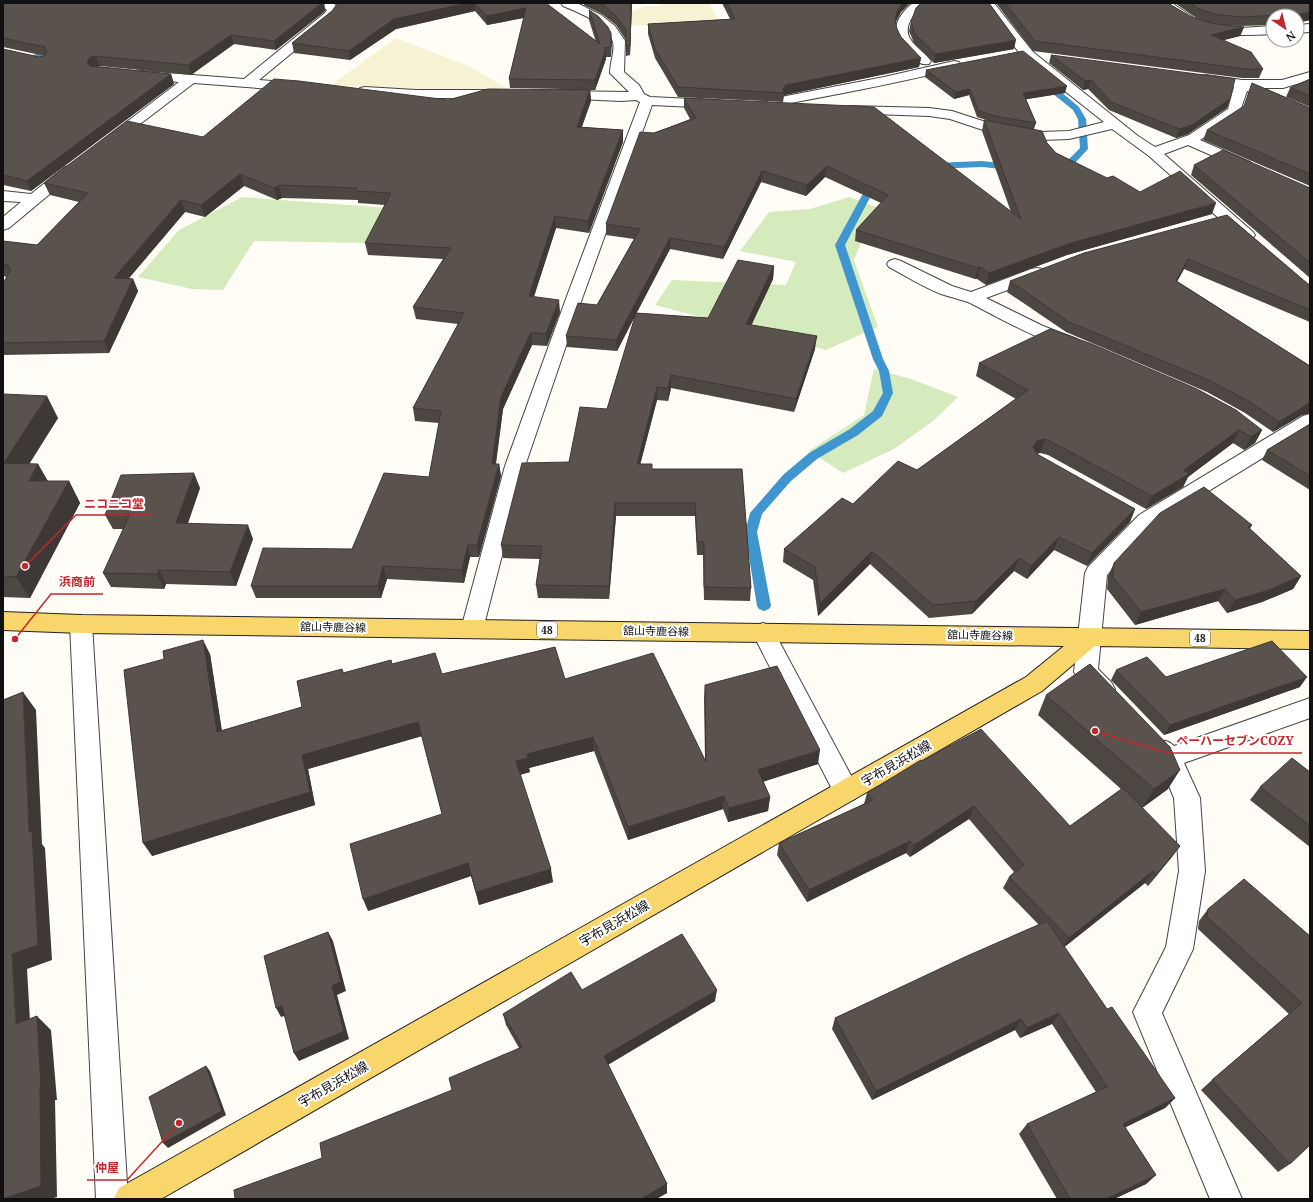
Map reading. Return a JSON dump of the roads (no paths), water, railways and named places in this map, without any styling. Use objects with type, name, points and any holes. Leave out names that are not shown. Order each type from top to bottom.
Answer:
[{"type":"main road","name":"舘山寺鹿谷線","points":[[3,621],[81,624],[1310,640]]},
{"type":"main road","name":"宇布見浜松線","points":[[130,1199],[1034,684],[1091,636]]},
{"type":"street","points":[[567,3],[592,14],[612,31],[619,41],[617,73],[643,98]]},
{"type":"street","points":[[922,3],[906,16],[903,27],[903,39],[913,52],[932,70]]},
{"type":"street","points":[[988,3],[1021,54],[1109,125],[1154,153],[1218,219],[1256,243]]},
{"type":"street","points":[[1164,3],[1195,24],[1213,31],[1232,33],[1265,31]]},
{"type":"street","points":[[248,82],[323,21],[330,6]]},
{"type":"street","points":[[1021,54],[1050,57]]},
{"type":"street","points":[[815,108],[761,106],[968,62]]},
{"type":"street","points":[[129,74],[190,80],[248,82],[307,87]]},
{"type":"street","points":[[1196,78],[1242,84],[1282,84],[1310,76]]},
{"type":"street","points":[[96,151],[190,80]]},
{"type":"street","points":[[1154,153],[1188,140],[1234,111],[1242,84]]},
{"type":"street","points":[[1242,84],[1310,114]]},
{"type":"street","points":[[354,90],[416,94],[509,94]]},
{"type":"street","points":[[546,94],[621,96],[724,104]]},
{"type":"street","points":[[472,629],[515,466],[643,98]]},
{"type":"street","points":[[838,110],[929,112],[952,115],[989,128],[1040,136],[1069,134],[1109,125]]},
{"type":"street","points":[[1188,140],[1260,172]]},
{"type":"street","points":[[3,225],[33,199],[83,160]]},
{"type":"street","points":[[3,196],[33,199]]},
{"type":"street","points":[[895,264],[946,290],[972,298],[1037,330],[1087,349]]},
{"type":"street","points":[[972,298],[1053,267]]},
{"type":"street","points":[[1119,706],[1086,672],[1091,636],[1096,574],[1146,520],[1266,439],[1310,420]]},
{"type":"street","points":[[1127,510],[1146,520]]},
{"type":"street","points":[[81,624],[112,1199]]},
{"type":"street","points":[[763,632],[846,791]]},
{"type":"street","points":[[1169,758],[1310,708]]},
{"type":"street","points":[[1147,735],[1169,758],[1187,798],[1192,871],[1179,949],[1147,1012],[1226,1199]]},
{"type":"waterway","points":[[3,73],[47,52],[56,45]]},
{"type":"waterway","points":[[1045,83],[1076,109],[1082,119],[1084,149],[1072,161],[1056,167]]},
{"type":"waterway","points":[[933,166],[982,164],[1011,167]]},
{"type":"waterway","points":[[764,606],[751,532],[756,513],[787,478],[813,456],[854,432],[878,413],[888,393],[884,371],[878,359],[840,245],[871,186],[875,183]]},
{"type":"place","name":"ニコニコ堂","points":[[25,566]]},
{"type":"place","name":"浜商前","points":[[15,639]]},
{"type":"place","name":"ペーハーセブンCOZY","points":[[1095,731]]},
{"type":"place","name":"仲屋","points":[[179,1123]]}]
